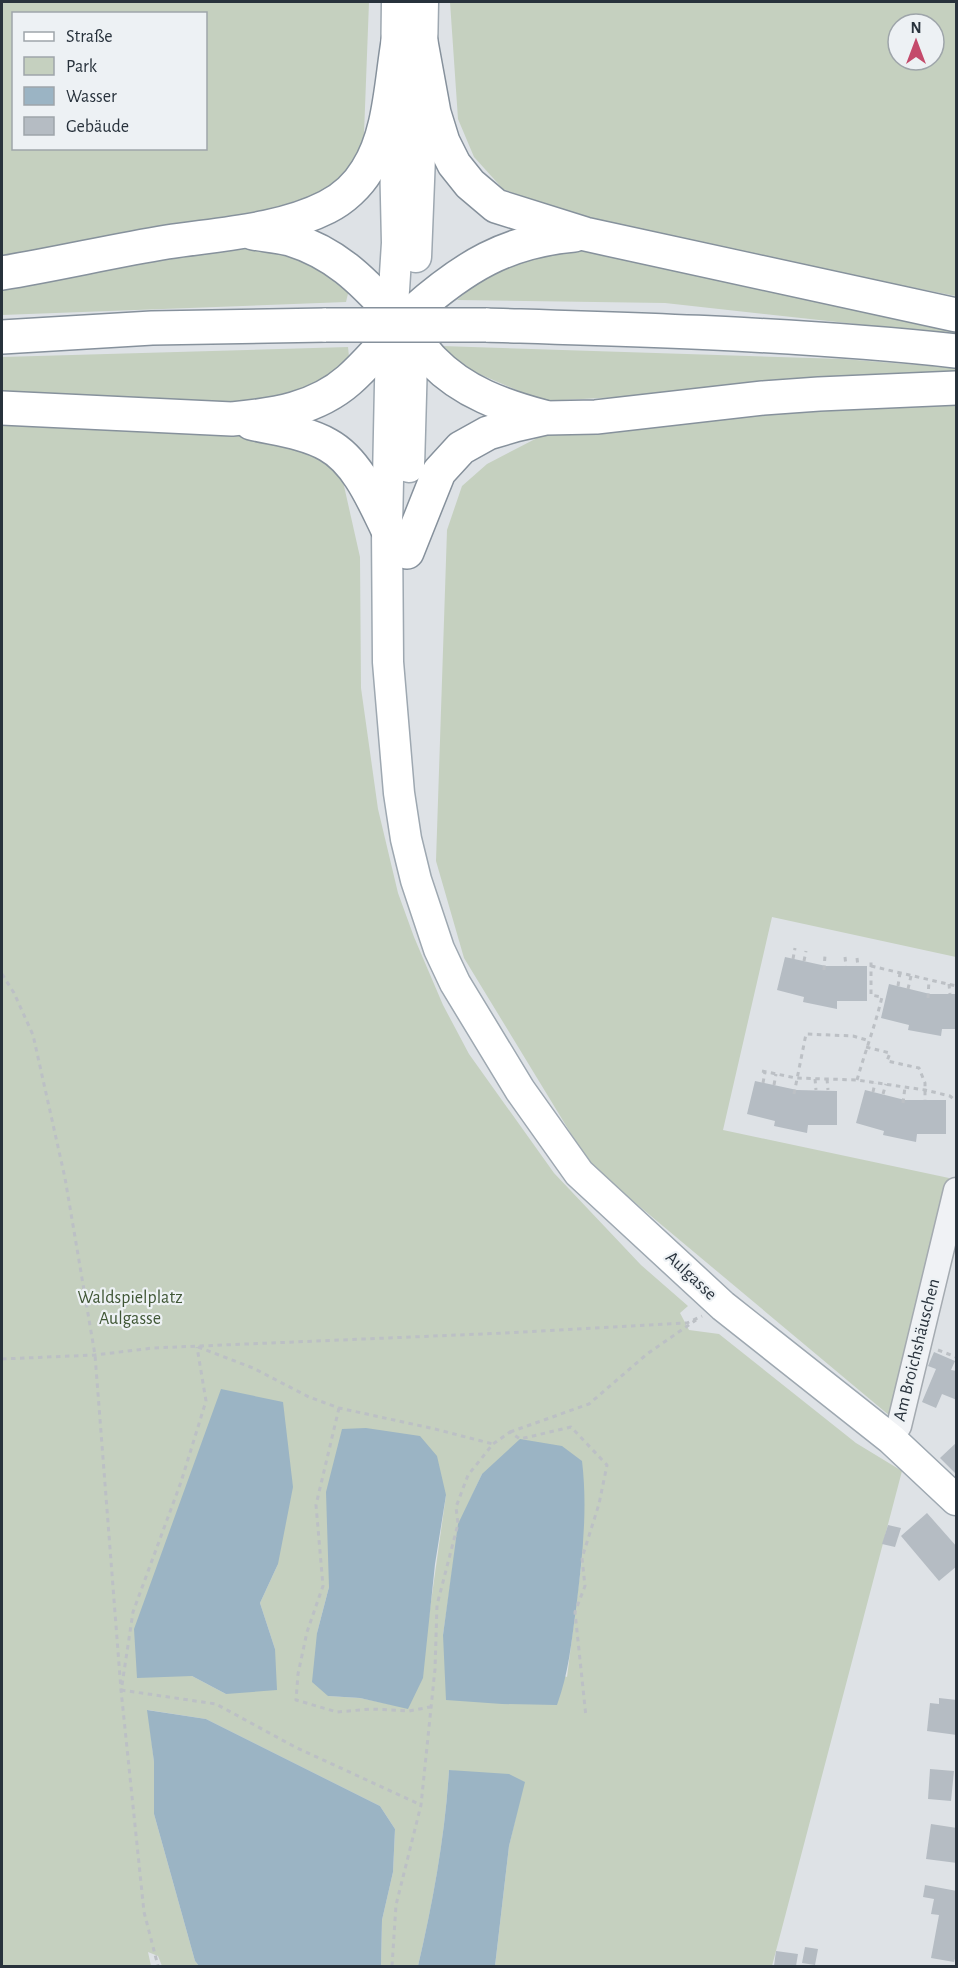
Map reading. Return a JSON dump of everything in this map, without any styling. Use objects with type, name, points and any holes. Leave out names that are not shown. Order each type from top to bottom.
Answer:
[{"type":"highway","points":[[2,273],[166,243],[245,232],[328,207],[347,193],[366,172],[377,152],[410,42]]},
{"type":"highway","points":[[410,42],[443,142],[454,164],[496,206],[585,234],[957,315]]},
{"type":"highway","points":[[245,232],[289,239],[315,249],[342,264],[362,280],[432,361],[468,389],[505,406],[546,418]]},
{"type":"highway","points":[[2,408],[232,419],[266,416],[297,409],[327,395],[348,381],[437,291],[485,258],[519,244],[545,237],[585,234]]},
{"type":"highway","points":[[2,337],[152,328],[486,325],[724,334],[957,351]]},
{"type":"highway","points":[[232,419],[307,436],[329,446],[360,476],[397,540],[439,472],[461,448],[488,433],[546,418],[596,417],[819,394],[957,388]]},
{"type":"main road","points":[[397,2],[410,42]]},
{"type":"main road","points":[[410,42],[423,2]]},
{"type":"main road","name":"Aulgasse","points":[[410,42],[395,155],[402,324],[397,540],[388,662],[399,793],[406,839],[416,880],[439,949],[455,983],[527,1102],[579,1173],[723,1306],[891,1439],[957,1500]]},
{"type":"street","name":"Am Broichshäuschen","points":[[891,1439],[899,1426],[957,1190]]},
{"type":"path","points":[[793,958],[795,948]]},
{"type":"path","points":[[804,961],[806,951]]},
{"type":"path","points":[[824,970],[825,955]]},
{"type":"path","points":[[845,957],[846,966]]},
{"type":"path","points":[[857,958],[858,966]]},
{"type":"path","points":[[857,1080],[882,997],[871,995],[871,958]]},
{"type":"path","points":[[871,966],[957,986]]},
{"type":"path","points":[[898,986],[900,973]]},
{"type":"path","points":[[2,974],[14,993],[33,1035],[65,1178],[94,1355],[121,1690],[144,1912],[158,1966]]},
{"type":"path","points":[[908,989],[911,975]]},
{"type":"path","points":[[928,998],[929,980]]},
{"type":"path","points":[[949,984],[950,994]]},
{"type":"path","points":[[794,1094],[806,1034],[853,1036],[870,1041]]},
{"type":"path","points":[[866,1047],[890,1053],[887,1061],[919,1068],[926,1083],[925,1100]]},
{"type":"path","points":[[764,1083],[764,1071],[796,1078],[857,1080],[925,1090],[950,1096],[957,1101]]},
{"type":"path","points":[[774,1085],[776,1074]]},
{"type":"path","points":[[815,1079],[816,1090]]},
{"type":"path","points":[[827,1079],[828,1090]]},
{"type":"path","points":[[873,1092],[875,1083]]},
{"type":"path","points":[[883,1094],[886,1084]]},
{"type":"path","points":[[903,1103],[905,1087]]},
{"type":"path","points":[[937,1093],[938,1100]]},
{"type":"path","points":[[2,1359],[94,1355],[134,1350],[687,1323],[705,1314],[647,1354],[589,1404],[510,1432],[494,1444],[468,1474],[456,1507],[459,1524],[437,1605],[435,1669],[421,1805],[396,1905],[393,1966]]},
{"type":"path","points":[[197,1347],[253,1368],[309,1397],[339,1408],[494,1444]]},
{"type":"path","points":[[121,1690],[133,1612],[181,1482],[206,1401],[197,1347]]},
{"type":"path","points":[[339,1408],[316,1505],[322,1586],[307,1632],[298,1674],[296,1700],[337,1712],[371,1709],[409,1711],[430,1707]]},
{"type":"path","points":[[510,1432],[520,1439],[571,1427],[607,1465],[599,1504],[582,1558],[585,1586],[576,1612],[586,1717]]},
{"type":"path","points":[[121,1690],[216,1704],[295,1747],[421,1805]]},
{"type":"green space","points":[[2,2],[369,2],[363,160],[329,190],[268,210],[2,259]]},
{"type":"green space","points":[[450,2],[956,2],[956,296],[598,226],[503,189],[474,157],[458,119]]},
{"type":"green space","points":[[232,244],[306,259],[351,281],[346,302],[2,315],[2,287]]},
{"type":"green space","points":[[601,250],[956,328],[956,335],[665,303],[457,300],[490,272],[539,254]]},
{"type":"green space","points":[[441,346],[843,359],[956,368],[956,380],[542,401],[463,367]]},
{"type":"green space","points":[[348,347],[350,366],[317,388],[236,409],[2,397],[2,357]]},
{"type":"green space","points":[[956,397],[956,957],[772,917],[723,1130],[949,1178],[890,1416],[590,1165],[464,958],[436,861],[447,530],[462,486],[487,464],[541,436]]},
{"type":"green space","name":"Waldspielplatz Aulgasse","points":[[2,424],[235,435],[286,443],[313,452],[342,477],[360,557],[361,688],[378,809],[398,893],[414,937],[443,1005],[469,1054],[554,1173],[641,1265],[688,1306],[680,1313],[689,1330],[719,1334],[856,1443],[902,1471],[772,1966],[495,1966],[509,1846],[524,1782],[449,1770],[438,1869],[418,1966],[381,1966],[382,1920],[393,1872],[395,1829],[380,1806],[206,1719],[148,1710],[154,1762],[154,1814],[195,1961],[199,1966],[162,1966],[158,1956],[148,1952],[151,1966],[2,1966]],"holes":[[[482,1474],[582,1558],[567,1677],[443,1635],[459,1524]],[[446,1495],[429,1616],[408,1708],[360,1698],[328,1696],[317,1633],[329,1587]],[[278,1564],[260,1603],[275,1649],[226,1694],[192,1676]]]},
{"type":"water","points":[[221,1389],[283,1402],[293,1487],[278,1564],[260,1603],[275,1649],[277,1690],[226,1694],[192,1676],[137,1678],[134,1629]]},
{"type":"water","points":[[366,1428],[420,1436],[437,1456],[446,1495],[435,1564],[423,1678],[408,1709],[360,1698],[328,1696],[312,1682],[317,1633],[329,1587],[326,1492],[342,1429]]},
{"type":"water","points":[[520,1439],[562,1446],[582,1461],[584,1517],[582,1554],[571,1646],[561,1693],[557,1705],[446,1700],[443,1635],[458,1524],[482,1474]]},
{"type":"water","points":[[147,1710],[206,1719],[380,1806],[395,1829],[393,1872],[382,1920],[381,1966],[199,1966],[195,1961],[154,1814],[154,1762]]},
{"type":"water","points":[[449,1770],[509,1774],[525,1782],[509,1846],[495,1966],[418,1966],[438,1869]]},
{"type":"building","points":[[785,957],[826,966],[867,966],[867,1001],[837,1001],[837,1009],[803,1002],[804,997],[777,990]]},
{"type":"building","points":[[889,984],[930,994],[956,994],[956,1029],[942,1029],[941,1036],[908,1030],[909,1025],[881,1018]]},
{"type":"building","points":[[755,1081],[797,1090],[837,1091],[837,1125],[808,1125],[807,1133],[774,1126],[775,1121],[747,1114]]},
{"type":"building","points":[[865,1090],[905,1100],[946,1100],[946,1134],[917,1134],[916,1142],[883,1135],[884,1131],[856,1123]]},
{"type":"building","points":[[934,1352],[955,1361],[951,1370],[957,1371],[957,1400],[942,1394],[936,1408],[922,1402],[936,1369],[928,1366]]},
{"type":"building","points":[[957,1442],[957,1475],[940,1458]]},
{"type":"building","points":[[927,1513],[957,1547],[957,1566],[939,1581],[901,1536]]},
{"type":"building","points":[[888,1525],[901,1528],[895,1547],[882,1544]]},
{"type":"building","points":[[939,1698],[957,1700],[957,1735],[927,1731],[930,1703],[939,1704]]},
{"type":"building","points":[[930,1769],[954,1771],[951,1801],[928,1799]]},
{"type":"building","points":[[931,1824],[957,1828],[957,1863],[926,1859]]},
{"type":"building","points":[[925,1885],[957,1891],[957,1952],[954,1962],[931,1958],[939,1915],[931,1914],[934,1899],[923,1897]]},
{"type":"building","points":[[805,1947],[818,1949],[815,1965],[802,1963]]},
{"type":"building","points":[[776,1951],[798,1954],[796,1966],[774,1966]]}]
